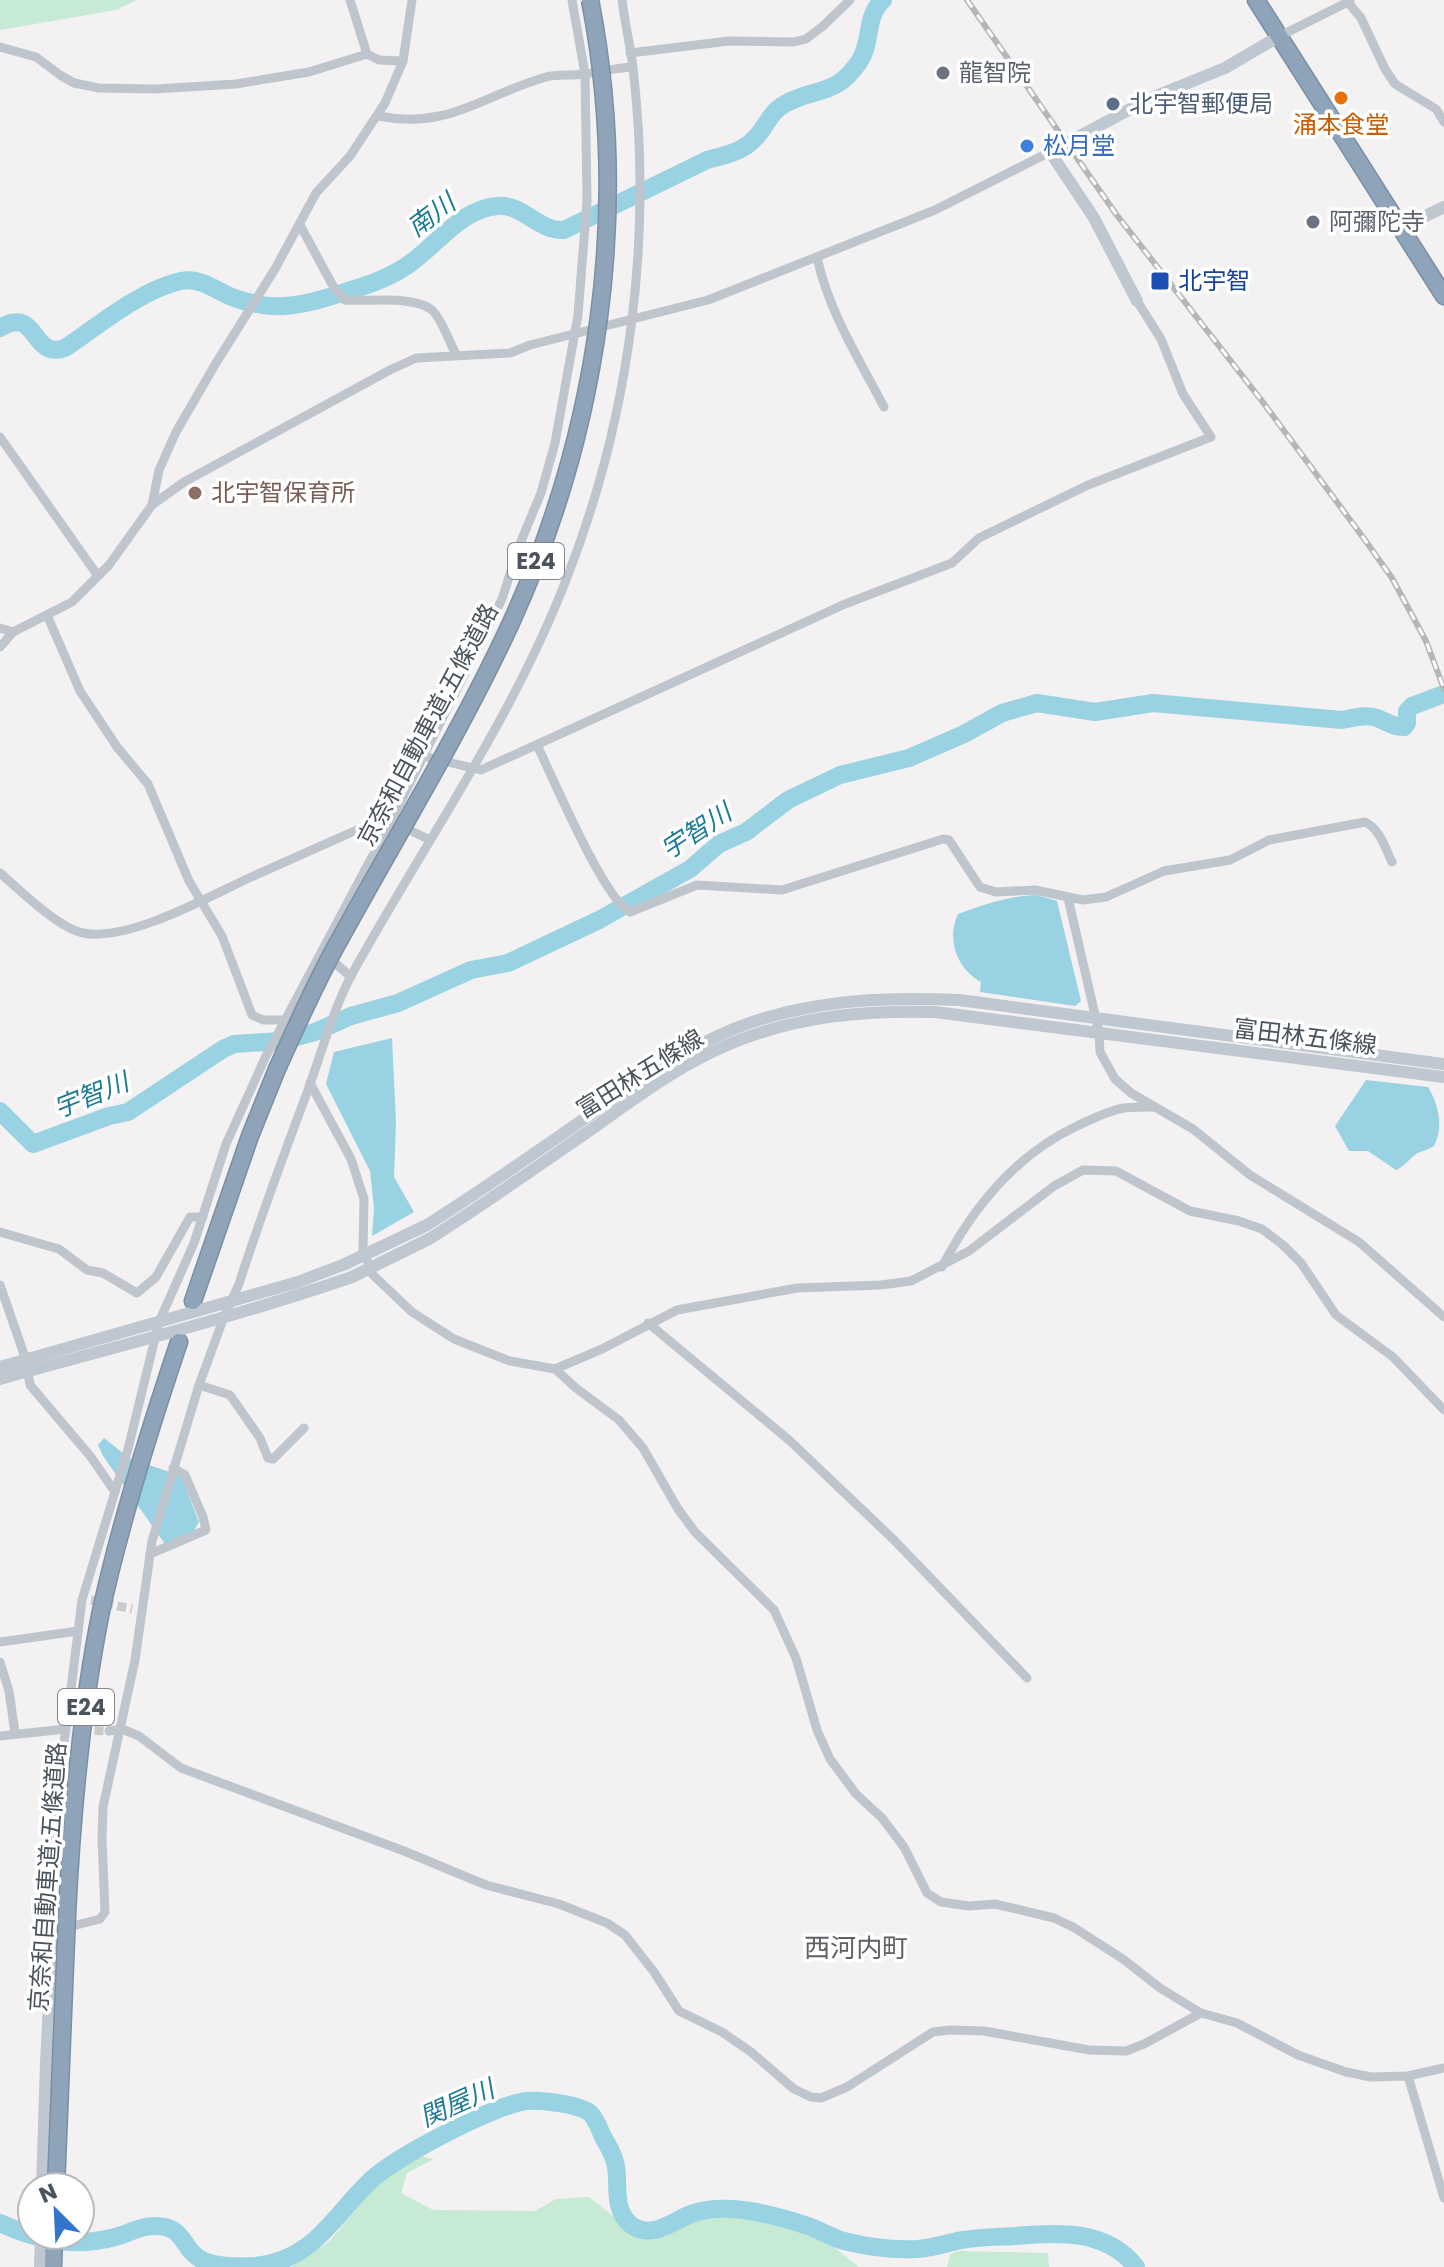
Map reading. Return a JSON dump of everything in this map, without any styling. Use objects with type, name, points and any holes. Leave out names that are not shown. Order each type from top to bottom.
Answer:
[{"type":"highway","name":"京奈和自動車道;五條道路","points":[[193,1301],[250,1136],[277,1069],[338,942],[478,691],[511,624],[562,488],[580,424],[592,360],[607,238],[606,117],[590,0]]},
{"type":"highway","points":[[1256,0],[1351,145],[1444,296]]},
{"type":"highway","name":"京奈和自動車道;五條道路","points":[[57,2171],[70,1847],[88,1695],[121,1498],[135,1452],[179,1342]]},
{"type":"main road","points":[[1137,301],[1094,218],[1050,152],[1151,98],[1225,68],[1278,37]]},
{"type":"main road","points":[[1401,228],[1444,207]]},
{"type":"main road","name":"富田林五條線","points":[[0,1379],[27,1366],[159,1322],[298,1282],[345,1264],[427,1225],[483,1190],[641,1079],[728,1032],[764,1018],[810,1006],[886,998],[959,1000],[1444,1064]]},
{"type":"main road","name":"富田林五條線","points":[[0,1367],[27,1366],[155,1338],[352,1277],[429,1239],[484,1205],[687,1064],[732,1043],[811,1019],[900,1011],[935,1012],[1444,1077]]},
{"type":"main road","points":[[43,2171],[53,1931]]},
{"type":"street","points":[[350,0],[367,54]]},
{"type":"street","points":[[152,505],[159,470],[176,432],[316,193],[350,156],[378,116],[403,61],[412,0]]},
{"type":"street","points":[[135,1452],[159,1322],[203,1217],[226,1144],[284,1020],[391,821],[502,599],[541,493],[565,399],[571,362],[587,201],[585,74],[572,0]]},
{"type":"street","points":[[0,1285],[27,1366],[30,1385],[121,1498],[78,1631],[39,1905],[45,1923],[53,1931],[100,1919],[105,1912],[103,1807],[122,1729],[137,1609],[152,1541],[199,1385],[324,1042],[351,977],[522,676],[569,575],[615,421],[632,320],[639,210],[633,67],[622,0]]},
{"type":"street","points":[[630,53],[729,41],[794,42],[806,39],[850,0]]},
{"type":"street","points":[[1278,37],[1349,1],[1395,84],[1436,109],[1444,122]]},
{"type":"street","points":[[0,47],[36,57],[74,83],[99,88],[155,89],[236,84],[309,72],[367,54],[379,60],[403,61]]},
{"type":"street","points":[[378,116],[425,120],[474,106],[548,77],[633,67]]},
{"type":"street","points":[[0,647],[13,632],[72,602],[109,565],[152,505],[184,482],[390,370],[416,358],[510,353],[708,300],[935,210],[1050,152]]},
{"type":"street","points":[[300,225],[333,286],[345,300],[423,305],[434,312],[456,354]]},
{"type":"street","points":[[817,257],[831,303],[884,407]]},
{"type":"street","points":[[423,756],[481,770],[845,604],[952,563],[979,538],[1088,485],[1211,437],[1183,394],[1161,339],[1137,301]]},
{"type":"street","points":[[0,437],[98,576]]},
{"type":"street","points":[[47,615],[80,691],[117,747],[148,784],[183,868],[227,948],[252,1015],[263,1020],[284,1020]]},
{"type":"street","points":[[0,628],[13,632]]},
{"type":"street","points":[[537,745],[602,878],[617,901],[630,912],[697,885],[713,884],[772,892],[782,890],[943,839],[949,840],[980,887],[996,892],[1035,890],[1083,900],[1106,897],[1164,871],[1230,860],[1269,840],[1365,822],[1379,835],[1392,862]]},
{"type":"street","points":[[0,873],[40,907],[84,933],[107,934],[151,922],[377,821],[391,821],[430,840]]},
{"type":"street","points":[[1068,898],[1096,1017],[1100,1052],[1115,1079],[1193,1129],[1250,1175],[1359,1242],[1444,1317]]},
{"type":"street","points":[[320,950],[351,977]]},
{"type":"street","points":[[310,1083],[351,1159],[364,1199],[363,1251],[373,1275],[412,1312],[454,1339],[486,1354],[555,1369],[619,1420],[643,1448],[695,1532],[774,1610],[796,1658],[817,1730],[830,1759],[856,1794],[882,1818],[904,1847],[932,1899],[969,1906],[995,1904],[1054,1918],[1123,1959],[1160,1988],[1201,2013],[1237,2023],[1298,2055],[1346,2072],[1371,2077],[1408,2076],[1444,2068]]},
{"type":"street","points":[[942,1267],[976,1209],[1018,1163],[1042,1145],[1100,1115],[1123,1108],[1156,1107]]},
{"type":"street","points":[[555,1369],[602,1349],[677,1310],[783,1290],[911,1281],[969,1251],[1054,1186],[1083,1170],[1116,1171],[1190,1211],[1262,1229],[1301,1263],[1336,1315],[1393,1357],[1444,1410]]},
{"type":"street","points":[[0,1232],[59,1249],[87,1270],[103,1273],[137,1293],[156,1277],[190,1217],[203,1217]]},
{"type":"street","points":[[648,1323],[789,1440],[894,1540],[1027,1678]]},
{"type":"street","points":[[199,1385],[230,1395],[260,1438],[268,1458],[273,1459],[304,1428]]},
{"type":"street","points":[[150,1554],[206,1530],[185,1475],[173,1468]]},
{"type":"street","points":[[0,1642],[78,1631]]},
{"type":"street","points":[[0,1662],[9,1691],[15,1733]]},
{"type":"street","points":[[0,1736],[66,1729]]},
{"type":"street","points":[[109,1731],[122,1729],[139,1736],[181,1768],[486,1885],[559,1904],[607,1923],[625,1935],[679,2011],[722,2032],[794,2089],[811,2097],[821,2098],[847,2087],[933,2032],[984,2031],[1089,2050],[1126,2051],[1201,2013]]},
{"type":"street","points":[[1408,2076],[1444,2198]]},
{"type":"green space","points":[[0,0],[137,0],[116,10],[0,30]]},
{"type":"green space","points":[[419,2156],[434,2159],[407,2173],[401,2193],[433,2210],[535,2211],[556,2199],[589,2197],[623,2224],[643,2235],[662,2234],[710,2215],[748,2219],[780,2225],[826,2241],[859,2267],[291,2267],[330,2241],[375,2186]]},
{"type":"green space","points":[[957,2251],[1048,2253],[1049,2267],[947,2267],[950,2255]]},
{"type":"water","points":[[1037,895],[1057,901],[1081,1001],[1075,1006],[980,992],[981,982],[966,969],[956,952],[953,933],[958,914],[997,901]]},
{"type":"water","points":[[392,1038],[396,1122],[394,1177],[414,1212],[372,1236],[374,1208],[370,1171],[326,1084],[334,1052]]},
{"type":"water","points":[[1366,1080],[1428,1087],[1435,1101],[1439,1132],[1434,1146],[1416,1154],[1396,1170],[1368,1151],[1349,1151],[1335,1126]]},
{"type":"water","points":[[104,1438],[129,1458],[181,1476],[199,1522],[194,1531],[165,1544],[103,1456],[98,1445]]},
{"type":"waterway","name":"南川","points":[[0,328],[22,323],[46,347],[54,350],[65,348],[136,300],[166,285],[188,280],[201,282],[239,300],[262,305],[296,305],[319,300],[391,275],[412,262],[462,220],[484,208],[506,206],[546,227],[564,230],[707,160],[740,149],[757,136],[780,107],[841,81],[859,62],[873,14],[883,0]]},
{"type":"waterway","name":"宇智川","points":[[0,1111],[33,1144],[128,1112],[234,1044],[281,1041],[315,1032],[351,1016],[398,1003],[471,970],[508,963],[599,920],[690,869],[719,844],[746,832],[788,800],[840,775],[909,758],[1002,713],[1037,703],[1095,712],[1153,703],[1342,720],[1368,716],[1404,727],[1407,711],[1412,706],[1444,694]]},
{"type":"waterway","name":"関屋川","points":[[0,2223],[42,2238],[71,2242],[120,2236],[143,2227],[164,2227],[178,2234],[196,2256],[210,2263],[256,2266],[276,2262],[307,2246],[369,2182],[399,2160],[492,2112],[512,2104],[533,2101],[570,2105],[593,2116],[614,2160],[621,2211],[630,2224],[645,2231],[704,2210],[734,2209],[808,2226],[844,2241],[889,2248],[923,2248],[981,2238],[1048,2234],[1080,2236],[1110,2246],[1136,2267]]},
{"type":"tunnel","points":[[91,1600],[132,1609]]},
{"type":"tunnel","points":[[81,1730],[109,1731]]},
{"type":"railway","points":[[967,0],[1116,214],[1262,401],[1392,578],[1426,641],[1444,689]]},
{"type":"place","name":"龍智院","points":[[943,73]]},
{"type":"place","name":"涌本食堂","points":[[1341,98]]},
{"type":"place","name":"北宇智郵便局","points":[[1113,104]]},
{"type":"place","name":"松月堂","points":[[1027,146]]},
{"type":"place","name":"阿彌陀寺","points":[[1313,222]]},
{"type":"place","name":"北宇智","points":[[1160,281]]},
{"type":"place","name":"北宇智保育所","points":[[195,493]]},
{"type":"district","name":"西河内町","points":[[856,1948]]}]
